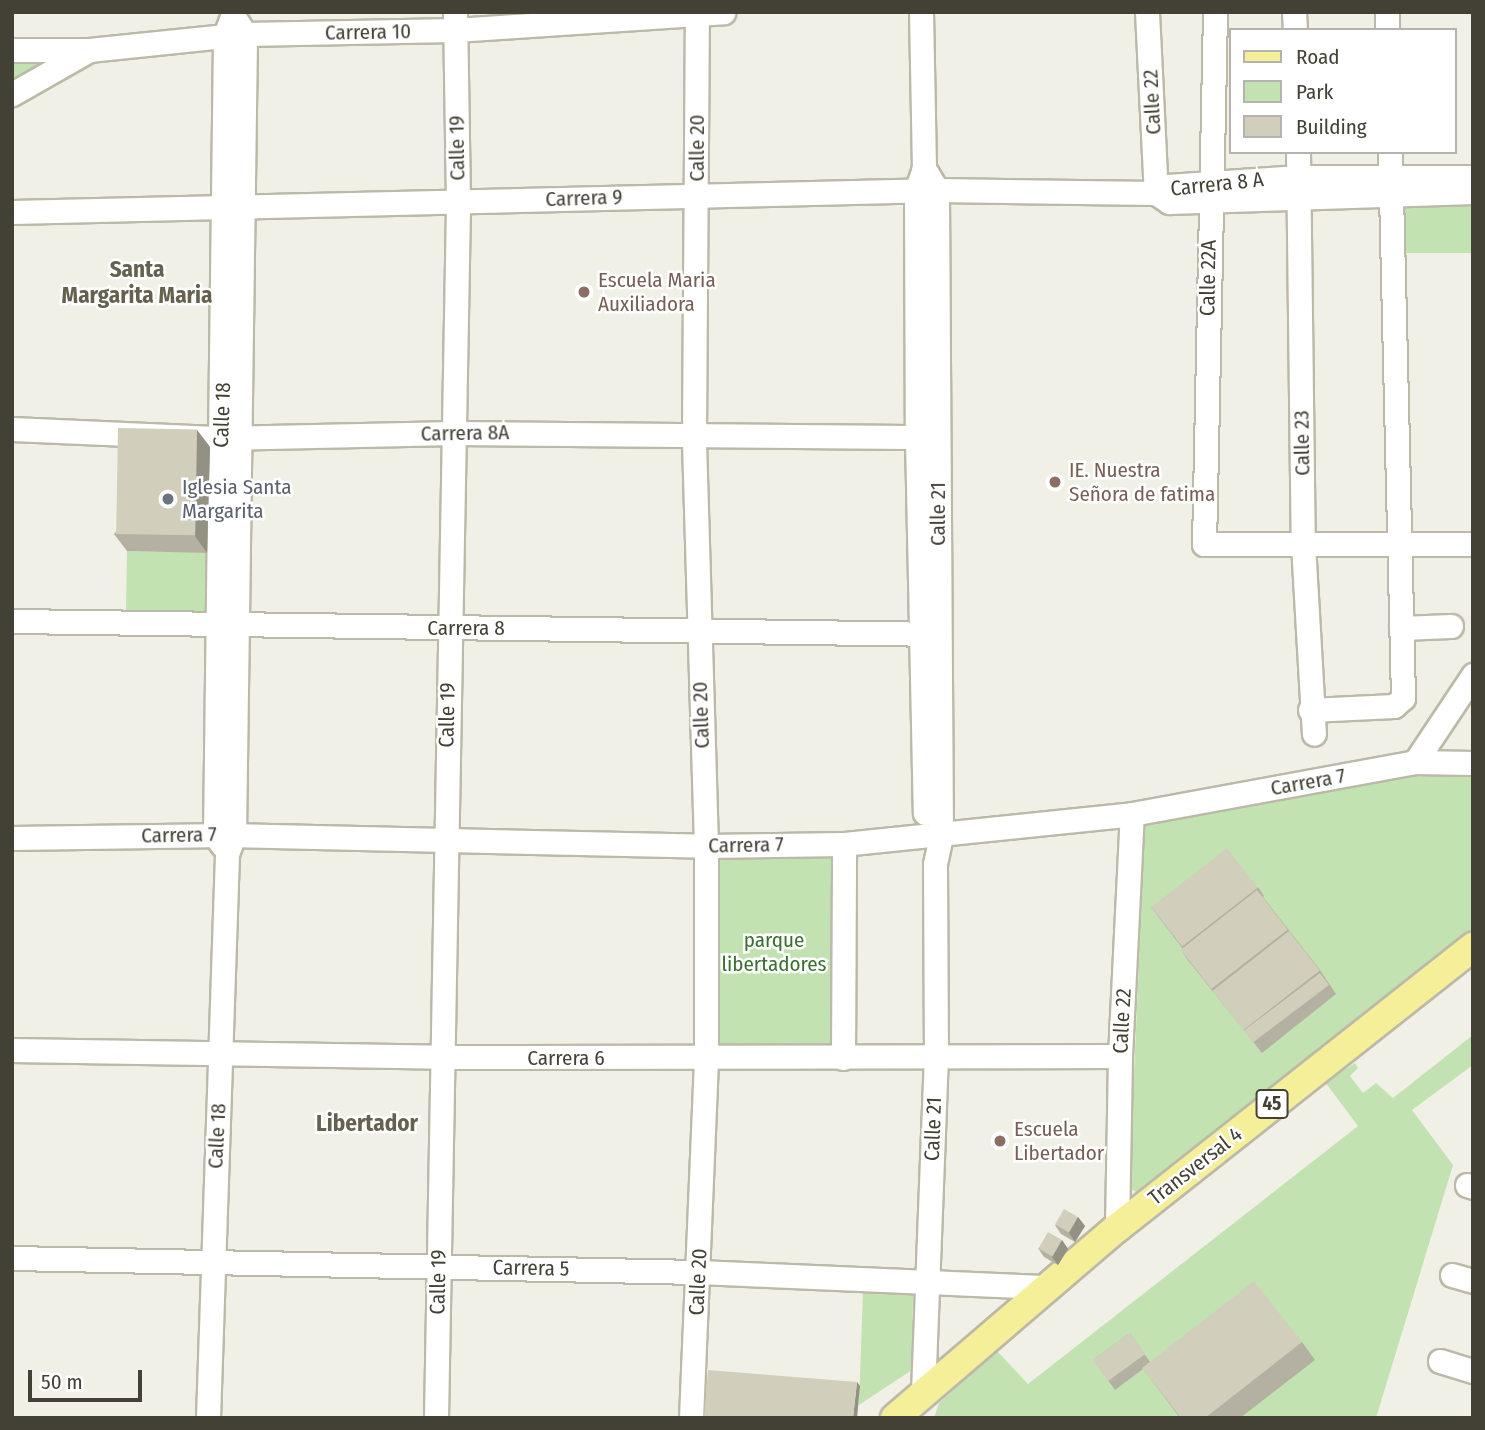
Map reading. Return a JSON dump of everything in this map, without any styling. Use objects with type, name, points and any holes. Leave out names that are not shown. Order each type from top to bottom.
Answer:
[{"type":"main road","name":"Transversal 4","points":[[921,1406],[1117,1228],[1473,947]]},
{"type":"main road","name":"45","points":[[895,1418],[921,1406]]},
{"type":"street","name":"Carrera 10","points":[[12,50],[89,50],[235,24],[455,21],[723,12]]},
{"type":"street","name":"Calle 21","points":[[921,12],[924,168],[927,191],[929,633],[936,1057],[921,1406]]},
{"type":"street","name":"Calle 22","points":[[1147,12],[1156,192]]},
{"type":"street","name":"Calle 22A","points":[[1215,12],[1209,191],[1204,544],[1303,544]]},
{"type":"street","name":"Calle 20","points":[[691,1418],[706,1058],[706,846],[697,629],[694,433],[697,14]]},
{"type":"street","name":"Calle 19","points":[[436,1418],[444,1057],[448,628],[458,202],[455,21]]},
{"type":"street","name":"Calle 18","points":[[208,1418],[210,1261],[221,1051],[226,841],[235,24]]},
{"type":"street","points":[[12,94],[89,50]]},
{"type":"street","name":"Calle 23","points":[[1298,154],[1303,544],[1310,710],[1314,734]]},
{"type":"street","points":[[1310,710],[1394,706],[1403,698],[1390,154]]},
{"type":"street","name":"Carrera 8 A","points":[[1392,188],[1473,177]]},
{"type":"street","name":"Carrera 8 A","points":[[1156,192],[1167,186],[1209,191],[1298,187],[1473,192]]},
{"type":"street","name":"Carrera 9","points":[[12,212],[233,209],[697,195],[927,191],[1156,192]]},
{"type":"street","name":"Carrera 8A","points":[[12,429],[230,438],[454,433],[694,433],[927,438]]},
{"type":"street","points":[[1303,544],[1473,544]]},
{"type":"street","name":"Carrera 8","points":[[12,621],[228,627],[929,633]]},
{"type":"street","points":[[1401,628],[1451,626]]},
{"type":"street","points":[[1415,762],[1473,675]]},
{"type":"street","name":"Carrera 7","points":[[12,838],[226,841],[445,838],[706,846],[844,844],[1132,814],[1415,762],[1473,763]]},
{"type":"street","name":"Calle 22","points":[[1117,1228],[1120,1056],[1132,814]]},
{"type":"street","points":[[842,1058],[844,844]]},
{"type":"street","name":"Carrera 6","points":[[12,1050],[221,1051],[444,1057],[1120,1056]]},
{"type":"street","name":"Carrera 5","points":[[12,1258],[698,1272],[1049,1287]]},
{"type":"street","points":[[1440,1361],[1473,1371]]},
{"type":"green space","points":[[12,54],[76,54],[12,90]]},
{"type":"green space","points":[[1401,195],[1473,195],[1473,253],[1401,253]]},
{"type":"green space","points":[[127,551],[207,552],[206,614],[126,613]]},
{"type":"green space","points":[[1417,771],[1473,773],[1473,929],[1136,1192],[1129,1188],[1145,825]]},
{"type":"green space","name":"parque libertadores","points":[[715,856],[834,856],[834,1047],[715,1047]]},
{"type":"green space","points":[[1473,1035],[1473,1065],[1412,1110],[1453,1165],[1376,1418],[934,1418],[939,1403],[997,1351],[1028,1384],[1358,1126],[1325,1082],[1355,1063],[1358,1068],[1350,1076],[1363,1093],[1376,1083],[1393,1098]]},
{"type":"green space","points":[[863,1291],[913,1293],[912,1370],[859,1405]]},
{"type":"building","name":"Iglesia Santa Margarita","points":[[118,428],[197,429],[195,535],[116,534]]},
{"type":"building","points":[[1227,848],[1258,887],[1182,947],[1151,907]]},
{"type":"building","points":[[1257,890],[1288,929],[1211,989],[1181,950]]},
{"type":"building","points":[[1289,931],[1320,970],[1243,1030],[1213,991]]},
{"type":"building","points":[[1320,973],[1329,985],[1253,1042],[1244,1030]]},
{"type":"building","points":[[1064,1209],[1078,1217],[1069,1233],[1055,1225]]},
{"type":"building","points":[[1048,1232],[1062,1240],[1052,1256],[1038,1248]]},
{"type":"building","points":[[1254,1281],[1302,1342],[1205,1418],[1181,1418],[1142,1368]]},
{"type":"building","points":[[1130,1333],[1145,1354],[1108,1381],[1093,1360]]},
{"type":"building","points":[[708,1370],[857,1382],[853,1418],[704,1418]]},
{"type":"building","points":[[491,1416],[526,1417],[491,1418]]},
{"type":"place","name":"Escuela Maria Auxiliadora","points":[[584,292]]},
{"type":"place","name":"IE. Nuestra Señora de fatima","points":[[1055,482]]},
{"type":"place","name":"Iglesia Santa Margarita","points":[[168,499]]},
{"type":"place","name":"Escuela Libertador","points":[[1000,1141]]},
{"type":"district","name":"Santa Margarita Maria","points":[[137,282]]},
{"type":"district","name":"Libertador","points":[[367,1123]]}]
